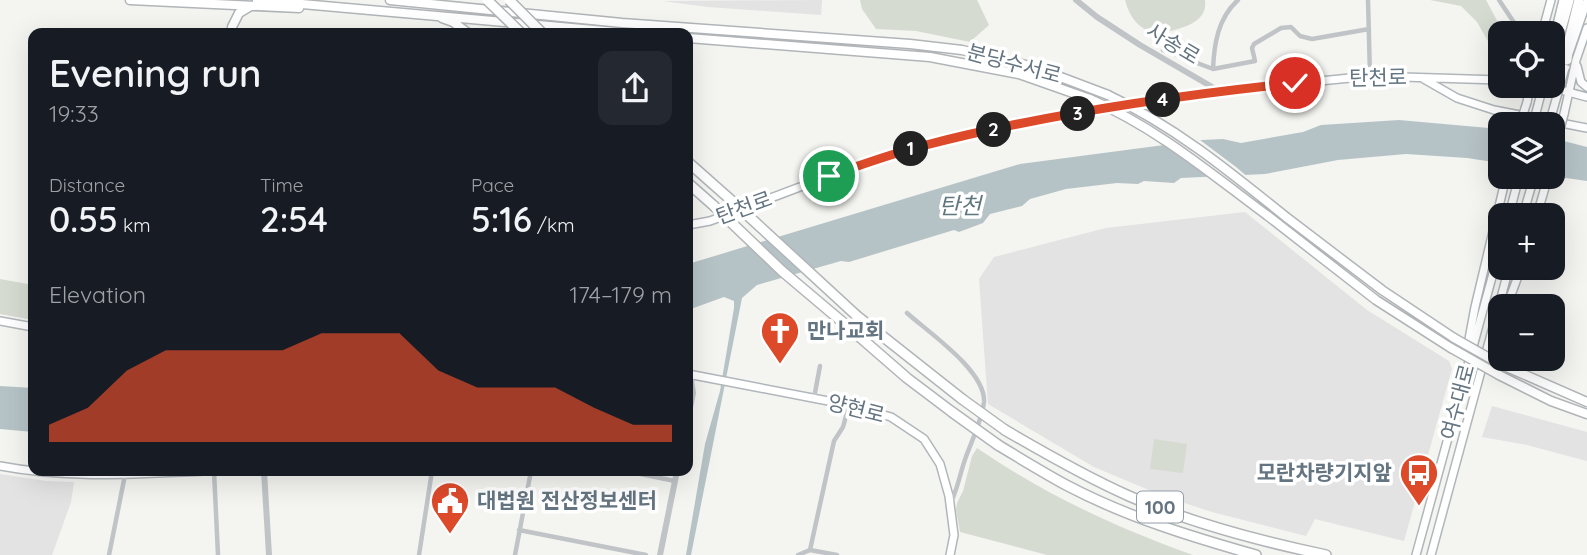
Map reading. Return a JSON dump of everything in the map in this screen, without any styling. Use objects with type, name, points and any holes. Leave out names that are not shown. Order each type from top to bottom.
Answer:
[{"type":"highway","points":[[130,0],[220,6],[344,8]]},
{"type":"highway","points":[[257,0],[575,28]]},
{"type":"highway","name":"분당수서로","points":[[390,0],[691,28]]},
{"type":"highway","points":[[486,0],[516,28]]},
{"type":"highway","points":[[509,0],[537,28]]},
{"type":"highway","points":[[1564,21],[1569,0]]},
{"type":"highway","points":[[1569,62],[1568,44],[1579,0]]},
{"type":"highway","points":[[220,6],[228,13],[232,28]]},
{"type":"highway","points":[[233,28],[239,13],[249,7]]},
{"type":"highway","points":[[429,14],[453,22],[461,28]]},
{"type":"highway","name":"분당수서로","points":[[693,28],[962,50],[1053,73],[1108,94],[1145,112],[1187,139],[1382,290],[1454,338],[1500,364],[1587,402]]},
{"type":"highway","name":"분당수서로","points":[[693,38],[930,57],[1007,71],[1090,99],[1120,112],[1167,140],[1376,300],[1451,348],[1551,401],[1587,414]]},
{"type":"highway","name":"100","points":[[693,166],[858,316],[961,399],[1006,430],[1072,469],[1131,497],[1274,544],[1326,555]]},
{"type":"highway","name":"100","points":[[693,187],[782,271],[907,378],[998,445],[1070,487],[1138,516],[1203,540],[1256,555]]},
{"type":"main road","points":[[1545,21],[1550,0]]},
{"type":"main road","points":[[1558,21],[1563,0]]},
{"type":"main road","points":[[1553,112],[1587,1]]},
{"type":"main road","points":[[1564,112],[1569,62],[1587,28]]},
{"type":"main road","points":[[1569,62],[1587,87]]},
{"type":"main road","name":"탄천로","points":[[693,224],[710,221],[829,176],[924,145],[1030,122],[1219,91],[1370,76],[1488,80]]},
{"type":"main road","points":[[1422,77],[1457,98],[1494,110],[1587,128]]},
{"type":"main road","points":[[1565,91],[1587,97]]},
{"type":"main road","points":[[1462,386],[1475,307],[1502,189]]},
{"type":"main road","name":"여수대로","points":[[1416,555],[1491,280]]},
{"type":"main road","name":"여수대로","points":[[1431,555],[1505,280]]},
{"type":"main road","points":[[0,321],[28,326]]},
{"type":"main road","points":[[1474,388],[1488,354]]},
{"type":"main road","name":"양현로","points":[[693,374],[849,405],[891,416],[924,439],[940,464],[950,504],[954,535],[950,555]]},
{"type":"main road","points":[[0,466],[28,470]]},
{"type":"street","name":"사송로","points":[[1076,0],[1097,18],[1219,91]]},
{"type":"street","points":[[1213,69],[1216,34],[1230,8],[1238,0]]},
{"type":"street","points":[[1368,0],[1370,76]]},
{"type":"street","points":[[1499,0],[1513,21]]},
{"type":"street","points":[[1163,50],[1213,69],[1255,61],[1252,48],[1254,44],[1281,28],[1291,27],[1300,36],[1312,39],[1369,29]]},
{"type":"street","points":[[907,313],[969,368],[982,389],[984,401],[950,504]]},
{"type":"street","points":[[814,398],[820,366]]},
{"type":"street","points":[[810,550],[834,442],[843,427],[849,405]]},
{"type":"street","points":[[109,555],[125,476]]},
{"type":"street","points":[[214,476],[218,555]]},
{"type":"street","points":[[264,476],[269,555]]},
{"type":"street","points":[[419,555],[431,476]]},
{"type":"street","points":[[515,555],[530,476]]},
{"type":"street","points":[[650,476],[675,481]]},
{"type":"street","points":[[660,555],[676,476]]},
{"type":"street","points":[[519,530],[646,555]]},
{"type":"street","points":[[798,555],[810,550],[837,555]]},
{"type":"shaded area","points":[[822,0],[821,15],[663,1]]},
{"type":"shaded area","points":[[860,0],[977,0],[989,25],[970,42],[916,31],[876,29],[862,9]]},
{"type":"shaded area","points":[[1125,0],[1205,0],[1205,9],[1201,16],[1188,26],[1153,34],[1135,21]]},
{"type":"shaded area","points":[[1430,0],[1486,0],[1497,21],[1488,21],[1488,41],[1477,22],[1461,6]]},
{"type":"shaded area","points":[[1245,212],[1367,310],[1449,361],[1452,369],[1404,541],[1315,519],[1306,536],[1212,512],[1163,496],[1094,467],[988,404],[979,279],[994,257],[1106,228]]},
{"type":"shaded area","points":[[0,279],[28,284],[28,319],[0,314]]},
{"type":"shaded area","points":[[1492,406],[1587,432],[1587,461],[1527,445],[1482,437]]},
{"type":"shaded area","points":[[1154,439],[1187,444],[1183,473],[1150,469]]},
{"type":"shaded area","points":[[977,448],[1029,481],[1082,509],[1193,555],[1047,555],[960,532],[957,503]]},
{"type":"shaded area","points":[[0,474],[74,482],[71,502],[52,555],[0,555]]},
{"type":"water","name":"탄천","points":[[1399,120],[1488,128],[1488,161],[1406,154],[1338,160],[1265,174],[1181,178],[1174,183],[1144,181],[1138,184],[1117,183],[1066,189],[1030,199],[1022,206],[990,214],[983,223],[959,232],[954,230],[849,262],[841,261],[757,285],[742,298],[691,555],[686,555],[705,444],[720,391],[734,308],[734,301],[724,297],[693,308],[693,262],[1020,164],[1202,140],[1223,139],[1241,143],[1303,132],[1321,125]]},
{"type":"water","points":[[1565,141],[1587,147],[1587,181],[1565,178]]},
{"type":"water","points":[[0,386],[28,388],[28,432],[0,429]]},
{"type":"pier","points":[[1196,137],[1249,178],[1213,179],[1160,142]]},
{"type":"place","name":"만나교회","points":[[780,365]]},
{"type":"place","name":"모란차량기지앞","points":[[1419,507]]},
{"type":"place","name":"대법원 전산정보센터","points":[[450,535]]},
{"type":"route","points":[[829,176],[924,145],[1030,122],[1219,91],[1295,83]]}]
